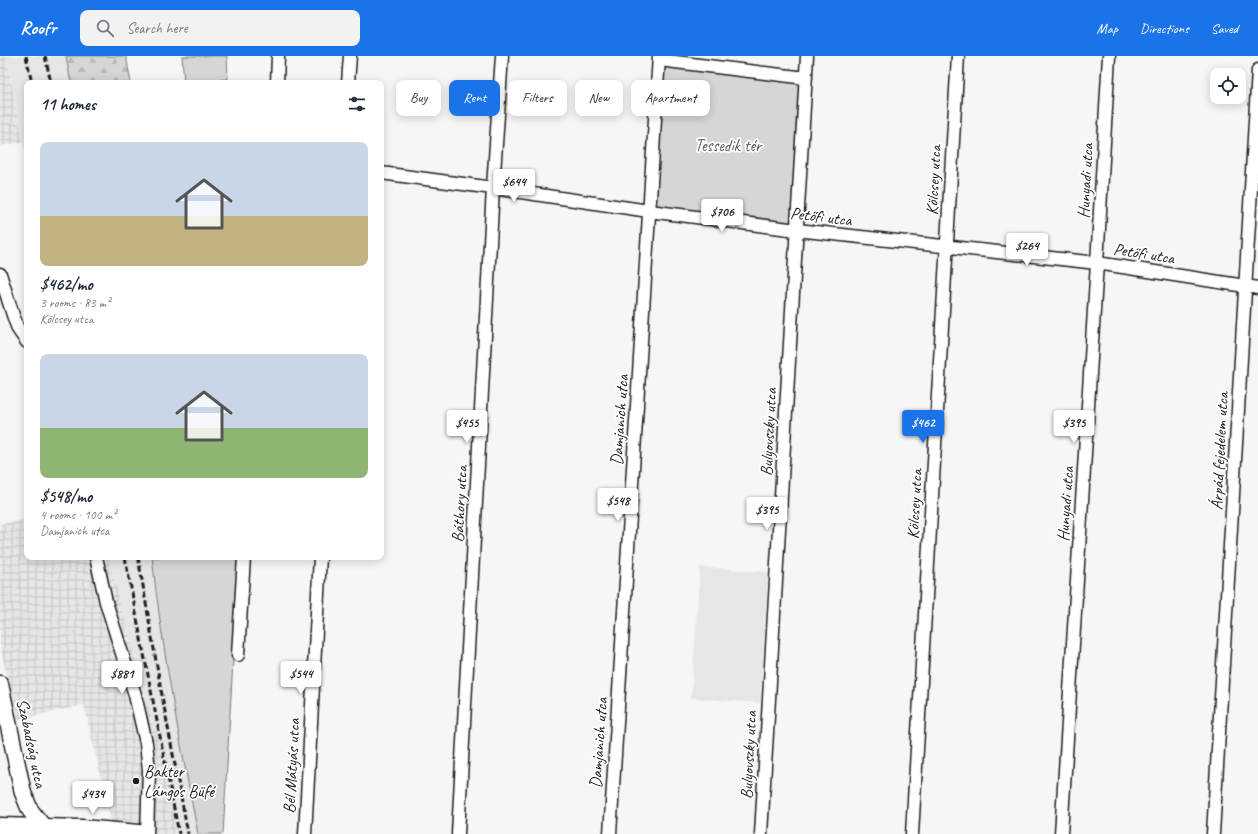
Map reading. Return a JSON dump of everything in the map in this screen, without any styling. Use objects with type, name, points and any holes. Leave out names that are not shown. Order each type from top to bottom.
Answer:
[{"type":"main road","points":[[0,828],[44,828],[71,831],[139,834]]},
{"type":"street","points":[[277,80],[278,56]]},
{"type":"street","points":[[348,80],[350,56]]},
{"type":"street","name":"Báthory utca","points":[[458,834],[493,188],[502,56]]},
{"type":"street","name":"Bulyovszky utca","points":[[760,834],[807,56]]},
{"type":"street","name":"Kölcsey utca","points":[[912,834],[958,56]]},
{"type":"street","name":"Hunyadi utca","points":[[1061,834],[1109,56]]},
{"type":"street","points":[[659,58],[806,78]]},
{"type":"street","name":"Damjanich utca","points":[[610,834],[659,58]]},
{"type":"street","name":"Árpád fejedelem utca","points":[[1213,834],[1258,70]]},
{"type":"street","name":"Petőfi utca","points":[[384,173],[649,211],[797,230],[1097,263],[1258,288]]},
{"type":"street","points":[[0,274],[18,329],[24,338]]},
{"type":"street","points":[[97,560],[106,602],[135,695],[146,743],[149,770],[147,834]]},
{"type":"street","points":[[238,655],[244,560]]},
{"type":"street","name":"Bél Mátyás utca","points":[[304,834],[320,560]]},
{"type":"street","name":"Szabadság utca","points":[[0,684],[23,793],[30,810],[44,828]]},
{"type":"shaded area","points":[[0,56],[6,56],[23,142],[0,146]]},
{"type":"shaded area","points":[[6,56],[66,56],[70,80],[24,80],[24,145]]},
{"type":"shaded area","points":[[24,520],[24,560],[110,560],[160,747],[177,834],[114,834],[84,705],[16,720],[0,646],[0,524]]},
{"type":"shaded area","points":[[110,560],[152,560],[157,603],[198,834],[177,834],[160,747]]},
{"type":"shaded area","points":[[700,567],[768,572],[760,703],[691,698]]},
{"type":"green space","points":[[66,56],[126,56],[130,80],[70,80]]},
{"type":"green space","points":[[182,56],[227,56],[228,79],[184,80]]},
{"type":"green space","name":"Tessedik tér","points":[[659,60],[806,78],[797,230],[649,211],[655,116],[710,116],[710,80],[658,80]]},
{"type":"green space","points":[[152,560],[239,560],[223,834],[198,834],[166,661]]},
{"type":"railway","points":[[26,56],[31,80]]},
{"type":"railway","points":[[45,56],[50,80]]},
{"type":"railway","points":[[126,560],[179,834]]},
{"type":"railway","points":[[139,560],[188,834]]},
{"type":"place","name":"Bakter Lángos Büfé","points":[[136,781]]}]
